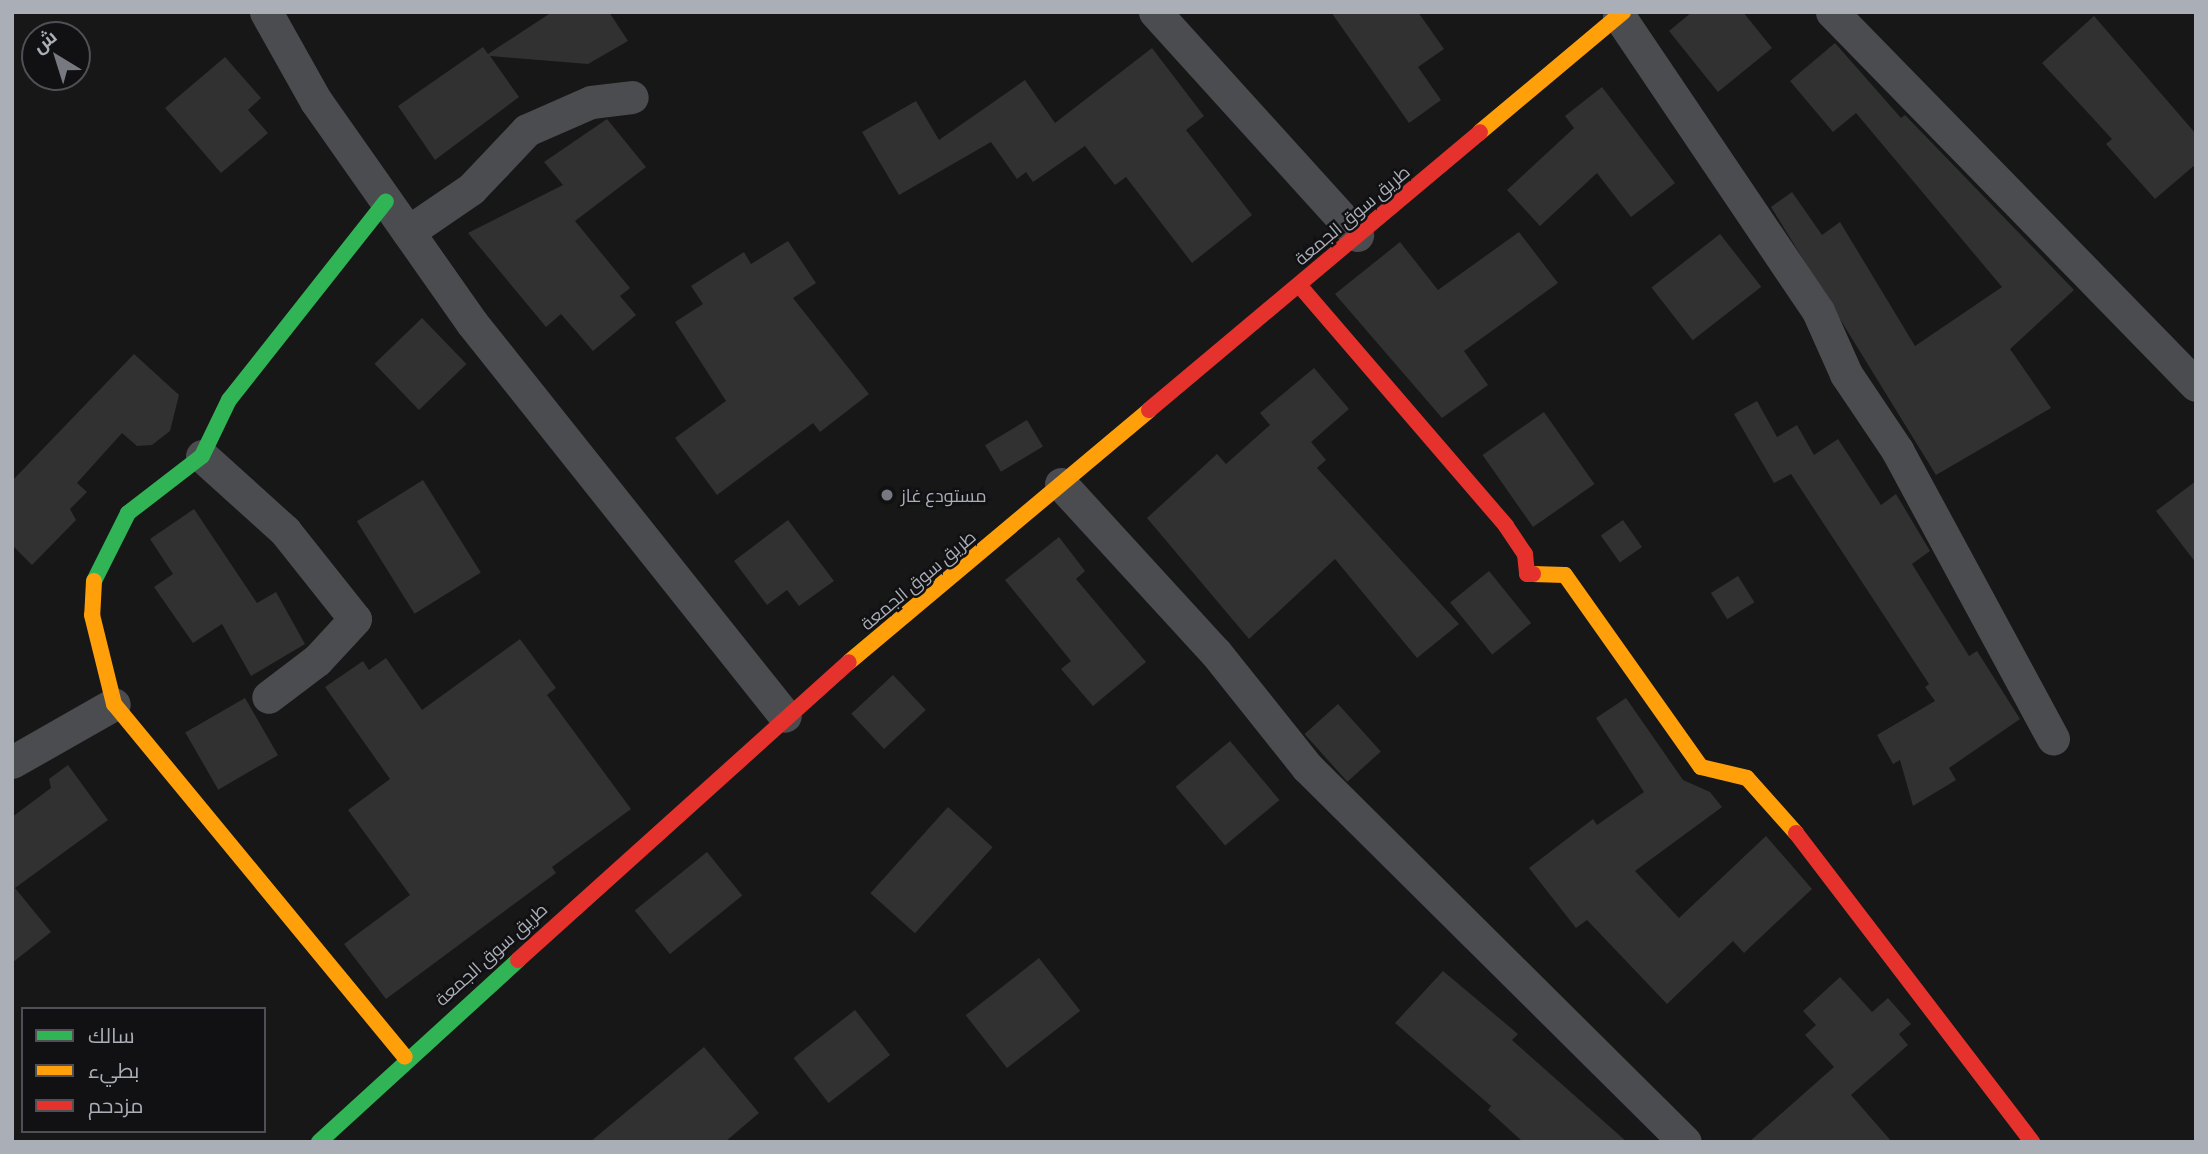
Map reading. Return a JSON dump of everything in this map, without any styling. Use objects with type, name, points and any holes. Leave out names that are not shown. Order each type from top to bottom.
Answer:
[{"type":"street","points":[[266,12],[316,101],[472,323],[785,716]]},
{"type":"street","points":[[1155,12],[1357,235]]},
{"type":"street","points":[[1832,12],[2196,385]]},
{"type":"street","points":[[1621,14],[1818,311],[1846,374],[1897,450],[2053,739]]},
{"type":"street","name":"طريق سوق الجمعة","points":[[319,1142],[405,1057],[785,716],[1621,14]]},
{"type":"street","points":[[408,232],[471,189],[527,130],[591,102],[632,97]]},
{"type":"street","points":[[386,201],[229,400],[202,456],[128,513],[94,571],[92,615],[114,704],[405,1057]]},
{"type":"street","points":[[1299,285],[1506,526],[1525,554],[1527,574],[1565,575],[1701,767],[1747,778],[1766,793],[2032,1142]]},
{"type":"street","points":[[202,456],[285,531],[355,619],[317,660],[268,697]]},
{"type":"street","points":[[1061,484],[1216,653],[1307,767],[1685,1142]]},
{"type":"street","points":[[12,762],[114,704]]},
{"type":"building","points":[[552,12],[609,12],[628,41],[588,64],[490,56],[519,97],[435,160],[398,106],[483,47],[488,54]]},
{"type":"building","points":[[1331,12],[1418,12],[1444,49],[1418,67],[1441,100],[1409,123]]},
{"type":"building","points":[[1692,12],[1743,12],[1772,48],[1718,92],[1669,31]]},
{"type":"building","points":[[2094,16],[2196,134],[2196,164],[2155,199],[2106,144],[2112,139],[2042,63]]},
{"type":"building","points":[[1835,43],[1901,118],[1905,115],[2074,290],[2010,349],[2051,408],[1936,475],[1771,207],[1792,192],[1822,235],[1840,222],[1915,346],[2002,287],[1856,113],[1833,132],[1790,81]]},
{"type":"building","points":[[1152,48],[1204,116],[1186,130],[1252,215],[1192,263],[1126,177],[1115,185],[1085,146],[1033,182],[1026,172],[1017,179],[991,142],[899,195],[862,132],[916,101],[939,140],[1025,80],[1055,123]]},
{"type":"building","points":[[225,57],[261,98],[248,110],[268,133],[221,173],[165,108]]},
{"type":"building","points":[[1602,87],[1675,183],[1631,217],[1597,173],[1540,226],[1507,190],[1574,128],[1565,116]]},
{"type":"building","points":[[607,119],[646,167],[575,221],[630,288],[620,296],[636,315],[593,351],[561,314],[546,327],[468,233],[563,185],[544,162]]},
{"type":"building","points":[[1519,232],[1558,283],[1464,351],[1488,385],[1442,418],[1335,294],[1400,242],[1438,290]]},
{"type":"building","points":[[1720,234],[1761,287],[1693,340],[1651,288]]},
{"type":"building","points":[[788,241],[816,283],[793,298],[869,394],[820,432],[813,423],[717,495],[675,438],[726,401],[675,322],[703,304],[691,286],[744,252],[751,264]]},
{"type":"building","points":[[422,318],[466,364],[419,410],[375,364]]},
{"type":"building","points":[[134,354],[179,395],[170,431],[152,445],[137,446],[122,433],[77,483],[87,492],[70,509],[76,520],[32,565],[12,545],[12,481]]},
{"type":"building","points":[[1314,368],[1349,409],[1311,442],[1326,460],[1317,468],[1459,624],[1417,658],[1335,559],[1249,639],[1147,518],[1217,454],[1226,464],[1270,425],[1260,413]]},
{"type":"building","points":[[1757,401],[1777,437],[1797,425],[1814,455],[1838,439],[1881,505],[1896,494],[1930,551],[1912,564],[1969,656],[1977,651],[2020,719],[1949,768],[1956,780],[1913,806],[1900,760],[1893,764],[1877,735],[1935,701],[1925,687],[1929,684],[1791,474],[1774,483],[1734,414]]},
{"type":"building","points":[[1544,412],[1594,484],[1533,527],[1483,455]]},
{"type":"building","points":[[1027,420],[1043,447],[1001,472],[985,445]]},
{"type":"building","points":[[423,480],[481,572],[415,614],[357,521]]},
{"type":"building","points":[[2196,481],[2196,563],[2156,511]]},
{"type":"building","points":[[194,509],[257,603],[276,592],[305,644],[251,676],[222,624],[193,643],[154,587],[173,574],[150,539]]},
{"type":"building","points":[[788,520],[834,581],[799,606],[787,590],[767,605],[734,561]]},
{"type":"building","points":[[1623,520],[1642,547],[1620,563],[1601,535]]},
{"type":"building","points":[[1059,537],[1085,571],[1076,579],[1146,662],[1093,706],[1061,669],[1071,661],[1005,580]]},
{"type":"building","points":[[1489,571],[1531,623],[1492,655],[1450,602]]},
{"type":"building","points":[[1738,576],[1754,602],[1727,619],[1711,593]]},
{"type":"building","points":[[520,639],[556,688],[547,695],[631,809],[552,867],[556,873],[386,999],[344,944],[410,895],[348,810],[390,779],[325,687],[363,661],[369,670],[386,658],[422,710]]},
{"type":"building","points":[[893,675],[926,710],[884,749],[851,714]]},
{"type":"building","points":[[245,698],[278,755],[218,790],[185,732]]},
{"type":"building","points":[[1626,698],[1683,780],[1710,792],[1722,807],[1635,871],[1679,918],[1766,836],[1812,889],[1744,953],[1733,941],[1667,1004],[1587,920],[1576,928],[1529,868],[1593,819],[1597,825],[1644,792],[1596,718]]},
{"type":"building","points":[[1338,704],[1381,752],[1347,782],[1305,734]]},
{"type":"building","points":[[1230,741],[1279,800],[1225,846],[1176,787]]},
{"type":"building","points":[[68,765],[108,820],[15,888],[51,932],[12,963],[12,817],[51,788],[49,779]]},
{"type":"building","points":[[948,807],[993,847],[915,933],[870,893]]},
{"type":"building","points":[[707,852],[742,896],[670,954],[635,911]]},
{"type":"building","points":[[1039,958],[1080,1011],[1007,1068],[966,1015]]},
{"type":"building","points":[[1443,971],[1518,1034],[1512,1040],[1627,1142],[1523,1142],[1488,1110],[1491,1106],[1395,1023]]},
{"type":"building","points":[[1840,977],[1872,1012],[1888,998],[1911,1024],[1899,1034],[1908,1045],[1851,1095],[1892,1142],[1749,1142],[1834,1067],[1805,1035],[1816,1025],[1803,1011]]},
{"type":"building","points":[[855,1010],[890,1055],[829,1103],[794,1058]]},
{"type":"building","points":[[704,1047],[759,1113],[725,1142],[590,1142]]},
{"type":"traffic: fast","points":[[94,581],[128,513],[202,456],[229,400],[386,201]]},
{"type":"traffic: fast","points":[[319,1142],[518,960]]},
{"type":"traffic: slow","points":[[1480,132],[1623,12]]},
{"type":"traffic: slow","points":[[849,662],[1149,410]]},
{"type":"traffic: slow","points":[[1533,574],[1565,575],[1701,767],[1747,778],[1796,833]]},
{"type":"traffic: slow","points":[[94,581],[92,615],[114,704],[405,1057]]},
{"type":"traffic: jam","points":[[1149,410],[1480,132]]},
{"type":"traffic: jam","points":[[1299,285],[1506,526],[1525,554],[1527,574],[1533,574]]},
{"type":"traffic: jam","points":[[518,960],[849,662]]},
{"type":"traffic: jam","points":[[1796,833],[2032,1142]]},
{"type":"place","name":"مستودع غاز","points":[[887,495]]}]
